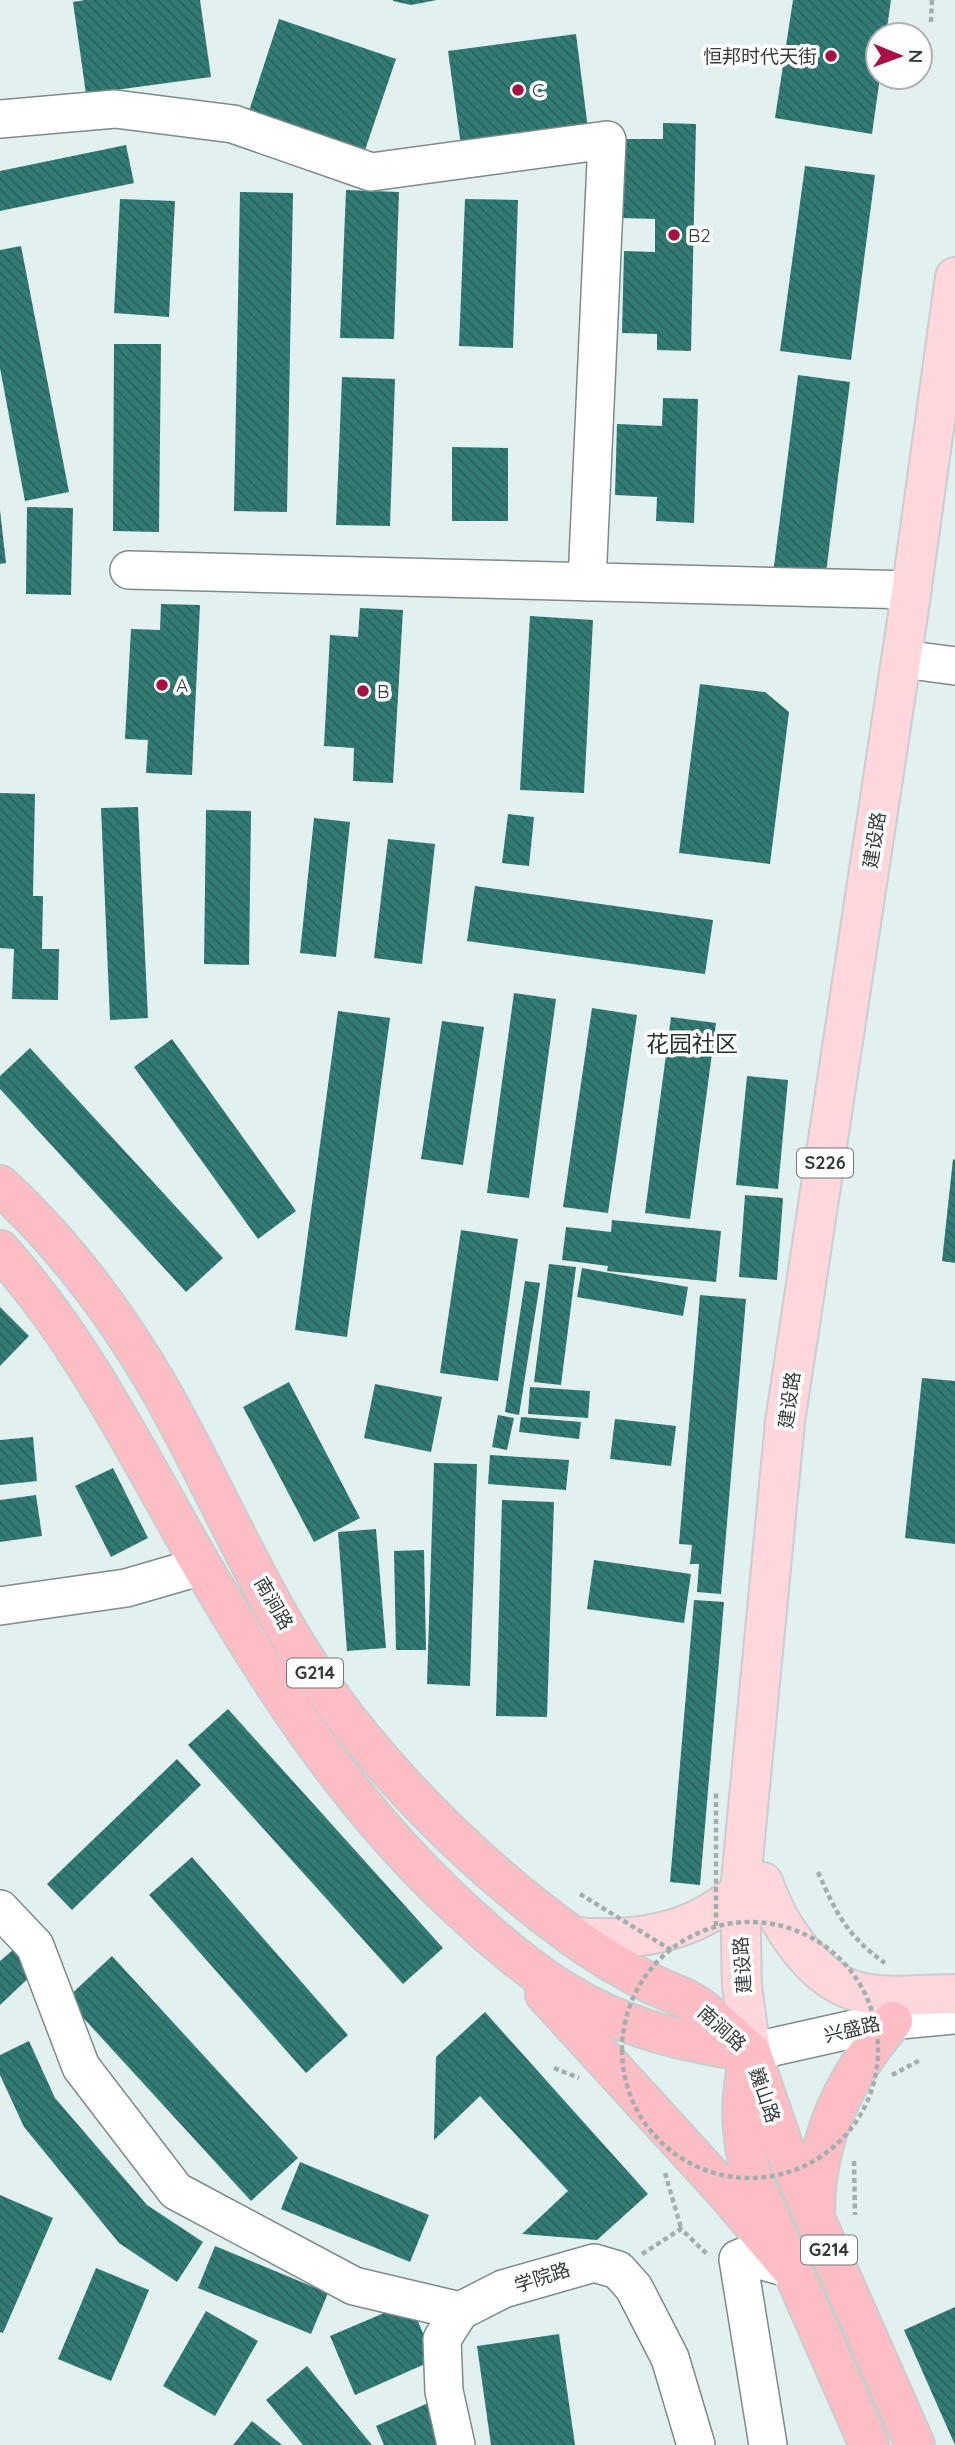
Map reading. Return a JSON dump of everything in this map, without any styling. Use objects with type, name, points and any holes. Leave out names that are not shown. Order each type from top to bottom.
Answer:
[{"type":"highway","name":"南涧路","points":[[0,1185],[54,1239],[125,1333],[163,1396],[241,1546],[312,1669],[342,1712],[405,1789],[494,1872],[574,1937],[630,1972],[696,2005],[751,2052]]},
{"type":"highway","name":"南涧路","points":[[0,1250],[49,1308],[90,1367],[202,1566],[290,1712],[354,1796],[410,1861],[493,1939],[551,1986],[607,2017],[669,2039],[751,2052]]},
{"type":"highway","points":[[202,1566],[241,1546]]},
{"type":"highway","points":[[493,1939],[723,2189],[791,2269]]},
{"type":"highway","points":[[816,2220],[819,2158],[827,2129],[853,2072],[893,2021]]},
{"type":"highway","name":"巍山路","points":[[751,2052],[783,2146],[915,2445]]},
{"type":"highway","name":"巍山路","points":[[751,2052],[741,2109],[743,2145],[755,2187],[869,2445]]},
{"type":"main road","name":"建设路","points":[[751,2052],[762,1991],[751,1886],[785,1422],[912,590],[955,277]]},
{"type":"main road","name":"建设路","points":[[751,1886],[808,1414],[937,663],[955,410]]},
{"type":"main road","points":[[574,1937],[624,1939],[669,1931],[709,1914],[751,1886],[824,1973],[837,1982],[860,1992],[879,1994],[955,1994]]},
{"type":"street","points":[[0,119],[115,109],[233,124],[371,172],[607,140],[587,582]]},
{"type":"street","points":[[129,570],[912,590]]},
{"type":"street","points":[[0,1606],[126,1588],[202,1566]]},
{"type":"street","points":[[0,1909],[35,1946],[81,2067],[176,2192],[354,2286],[460,2311],[442,2339],[444,2391],[456,2445]]},
{"type":"street","name":"兴盛路","points":[[751,2052],[893,2021],[955,2015]]},
{"type":"street","points":[[723,2189],[768,2445]]},
{"type":"street","points":[[738,2263],[745,2256],[791,2269]]},
{"type":"street","name":"学院路","points":[[460,2311],[503,2289],[580,2265],[594,2263],[618,2270]]},
{"type":"street","points":[[618,2270],[634,2288],[670,2358],[696,2445]]},
{"type":"path","points":[[931,21],[932,0]]},
{"type":"path","points":[[716,1791],[716,1926]]},
{"type":"path","points":[[818,1872],[837,1916],[860,1945],[887,1965]]},
{"type":"path","points":[[580,1895],[671,1950]]},
{"type":"path","points":[[752,1922],[785,1926],[816,1940],[842,1961],[856,1978],[874,2018],[878,2040],[873,2085],[854,2125],[840,2142],[803,2167],[760,2178],[727,2176],[695,2166],[676,2154],[653,2132],[634,2102],[627,2081],[623,2037],[635,1994],[647,1975],[671,1950],[698,1933],[716,1926],[752,1922]]},
{"type":"path","points":[[873,2085],[922,2059]]},
{"type":"path","points":[[854,2125],[854,2138]]},
{"type":"path","points":[[653,2132],[656,2144]]},
{"type":"path","points":[[854,2151],[855,2216]]},
{"type":"path","points":[[663,2168],[681,2229],[716,2264],[738,2263]]},
{"type":"path","points":[[618,2270],[681,2229]]},
{"type":"building","points":[[200,0],[211,77],[86,94],[73,2]]},
{"type":"building","points":[[393,0],[437,0],[411,5],[393,1]]},
{"type":"building","name":"恒邦时代天街","points":[[793,0],[891,0],[888,21],[864,21],[864,91],[878,91],[872,134],[775,118]]},
{"type":"building","points":[[279,19],[396,59],[364,153],[248,114]]},
{"type":"building","name":"C","points":[[576,34],[588,129],[461,146],[448,51]]},
{"type":"building","name":"B2","points":[[663,123],[696,124],[691,351],[657,350],[657,334],[622,333],[624,251],[655,252],[655,219],[622,218],[624,139],[663,139]]},
{"type":"building","points":[[126,145],[134,183],[0,211],[0,171]]},
{"type":"building","points":[[805,166],[875,175],[851,360],[780,351]]},
{"type":"building","points":[[346,190],[399,192],[394,339],[340,338]]},
{"type":"building","points":[[240,192],[293,193],[287,512],[234,511]]},
{"type":"building","points":[[120,199],[175,201],[169,317],[114,313]]},
{"type":"building","points":[[465,199],[518,200],[513,348],[459,346]]},
{"type":"building","points":[[21,246],[69,492],[25,501],[0,368],[0,250]]},
{"type":"building","points":[[114,344],[161,344],[159,532],[113,531]]},
{"type":"building","points":[[798,375],[850,382],[825,581],[773,574]]},
{"type":"building","points":[[342,377],[395,379],[390,526],[336,525]]},
{"type":"building","points":[[663,398],[698,399],[694,523],[656,521],[657,497],[615,495],[617,424],[662,426]]},
{"type":"building","points":[[452,447],[508,448],[508,521],[452,521]]},
{"type":"building","points":[[27,507],[73,508],[71,595],[26,594]]},
{"type":"building","points":[[0,510],[6,563],[0,564]]},
{"type":"building","name":"A","points":[[161,604],[200,605],[192,775],[146,773],[148,740],[125,739],[131,629],[160,630]]},
{"type":"building","name":"B","points":[[360,608],[403,610],[393,783],[353,781],[354,748],[324,746],[330,635],[358,637]]},
{"type":"building","points":[[530,616],[593,620],[584,793],[520,790]]},
{"type":"building","points":[[700,684],[765,692],[789,712],[770,864],[679,853]]},
{"type":"building","points":[[0,793],[35,794],[33,896],[43,896],[42,949],[59,949],[58,1000],[12,999],[14,949],[0,948]]},
{"type":"building","points":[[138,807],[148,1018],[110,1020],[101,808]]},
{"type":"building","points":[[206,810],[251,811],[249,965],[204,964]]},
{"type":"building","points":[[508,814],[534,817],[529,866],[502,863]]},
{"type":"building","points":[[314,818],[350,822],[336,957],[300,953]]},
{"type":"building","points":[[388,839],[435,844],[422,964],[374,958]]},
{"type":"building","points":[[475,886],[713,920],[705,974],[467,941]]},
{"type":"building","points":[[514,993],[556,999],[529,1198],[487,1193]]},
{"type":"building","points":[[592,1008],[637,1015],[608,1213],[563,1207]]},
{"type":"building","points":[[338,1011],[390,1018],[347,1337],[295,1330]]},
{"type":"building","points":[[671,1017],[716,1023],[690,1219],[645,1213]]},
{"type":"building","points":[[442,1021],[484,1027],[463,1165],[421,1159]]},
{"type":"building","points":[[172,1039],[296,1211],[258,1239],[134,1067]]},
{"type":"building","points":[[30,1048],[223,1258],[186,1292],[0,1089],[0,1076]]},
{"type":"building","points":[[747,1076],[788,1080],[778,1189],[736,1185]]},
{"type":"building","points":[[953,1159],[955,1160],[955,1263],[942,1261]]},
{"type":"building","points":[[745,1195],[783,1198],[777,1280],[739,1277]]},
{"type":"building","points":[[612,1220],[721,1231],[716,1282],[607,1271],[608,1266],[562,1260],[566,1227],[611,1232]]},
{"type":"building","points":[[461,1230],[518,1239],[498,1381],[440,1373]]},
{"type":"building","points":[[549,1264],[576,1267],[561,1385],[534,1382]]},
{"type":"building","points":[[582,1268],[688,1287],[683,1316],[577,1297]]},
{"type":"building","points":[[525,1281],[540,1283],[519,1415],[505,1412]]},
{"type":"building","points":[[700,1295],[746,1299],[721,1594],[697,1592],[699,1564],[690,1564],[692,1545],[679,1544]]},
{"type":"building","points":[[0,1307],[29,1336],[0,1366]]},
{"type":"building","points":[[922,1378],[955,1381],[955,1544],[905,1538]]},
{"type":"building","points":[[289,1382],[360,1518],[314,1542],[243,1407]]},
{"type":"building","points":[[375,1384],[442,1397],[431,1452],[364,1438]]},
{"type":"building","points":[[530,1387],[590,1391],[588,1418],[528,1414]]},
{"type":"building","points":[[498,1415],[514,1418],[507,1450],[492,1447]]},
{"type":"building","points":[[521,1417],[581,1422],[579,1439],[519,1432]]},
{"type":"building","points":[[615,1419],[676,1426],[671,1466],[610,1459]]},
{"type":"building","points":[[33,1437],[37,1481],[0,1485],[0,1440]]},
{"type":"building","points":[[490,1455],[569,1460],[566,1490],[488,1484]]},
{"type":"building","points":[[434,1463],[477,1464],[470,1686],[427,1684]]},
{"type":"building","points":[[113,1468],[148,1538],[111,1557],[75,1486]]},
{"type":"building","points":[[36,1495],[42,1536],[0,1542],[0,1500]]},
{"type":"building","points":[[502,1500],[554,1502],[547,1717],[496,1716]]},
{"type":"building","points":[[376,1529],[386,1648],[347,1651],[338,1532]]},
{"type":"building","points":[[424,1550],[426,1650],[396,1650],[394,1551]]},
{"type":"building","points":[[594,1560],[691,1574],[684,1623],[587,1609]]},
{"type":"building","points":[[694,1600],[724,1602],[700,1885],[670,1882]]},
{"type":"building","points":[[228,1709],[443,1948],[403,1984],[188,1745]]},
{"type":"building","points":[[177,1759],[201,1785],[72,1910],[47,1884]]},
{"type":"building","points":[[192,1857],[348,2035],[306,2073],[149,1895]]},
{"type":"building","points":[[14,1949],[35,1972],[0,2005],[0,1961]]},
{"type":"building","points":[[112,1956],[298,2158],[251,2201],[66,1999]]},
{"type":"building","points":[[485,2012],[648,2194],[597,2240],[522,2234],[568,2191],[480,2096],[434,2140],[436,2057]]},
{"type":"building","points":[[29,2041],[55,2098],[147,2205],[203,2242],[177,2282],[119,2243],[24,2127],[0,2075],[0,2055]]},
{"type":"building","points":[[300,2162],[429,2215],[410,2262],[281,2209]]},
{"type":"building","points":[[0,2195],[53,2218],[3,2333],[0,2332]]},
{"type":"building","points":[[215,2246],[328,2293],[311,2334],[198,2288]]},
{"type":"building","points":[[96,2268],[149,2290],[111,2381],[58,2359]]},
{"type":"building","points":[[410,2302],[434,2360],[355,2395],[330,2336]]},
{"type":"building","points":[[955,2307],[955,2445],[904,2330]]},
{"type":"building","points":[[206,2311],[258,2341],[215,2416],[163,2386]]},
{"type":"building","points":[[559,2334],[575,2445],[491,2445],[477,2346]]},
{"type":"building","points":[[307,2366],[372,2445],[303,2445],[266,2400]]},
{"type":"building","points":[[435,2400],[455,2445],[384,2445],[376,2426]]},
{"type":"building","points":[[252,2421],[282,2445],[233,2445]]},
{"type":"place","name":"恒邦时代天街","points":[[831,56]]},
{"type":"place","name":"C","points":[[518,90]]},
{"type":"place","name":"B2","points":[[674,235]]},
{"type":"place","name":"A","points":[[162,685]]},
{"type":"place","name":"B","points":[[363,691]]},
{"type":"district","name":"花园社区","points":[[692,1044]]}]
